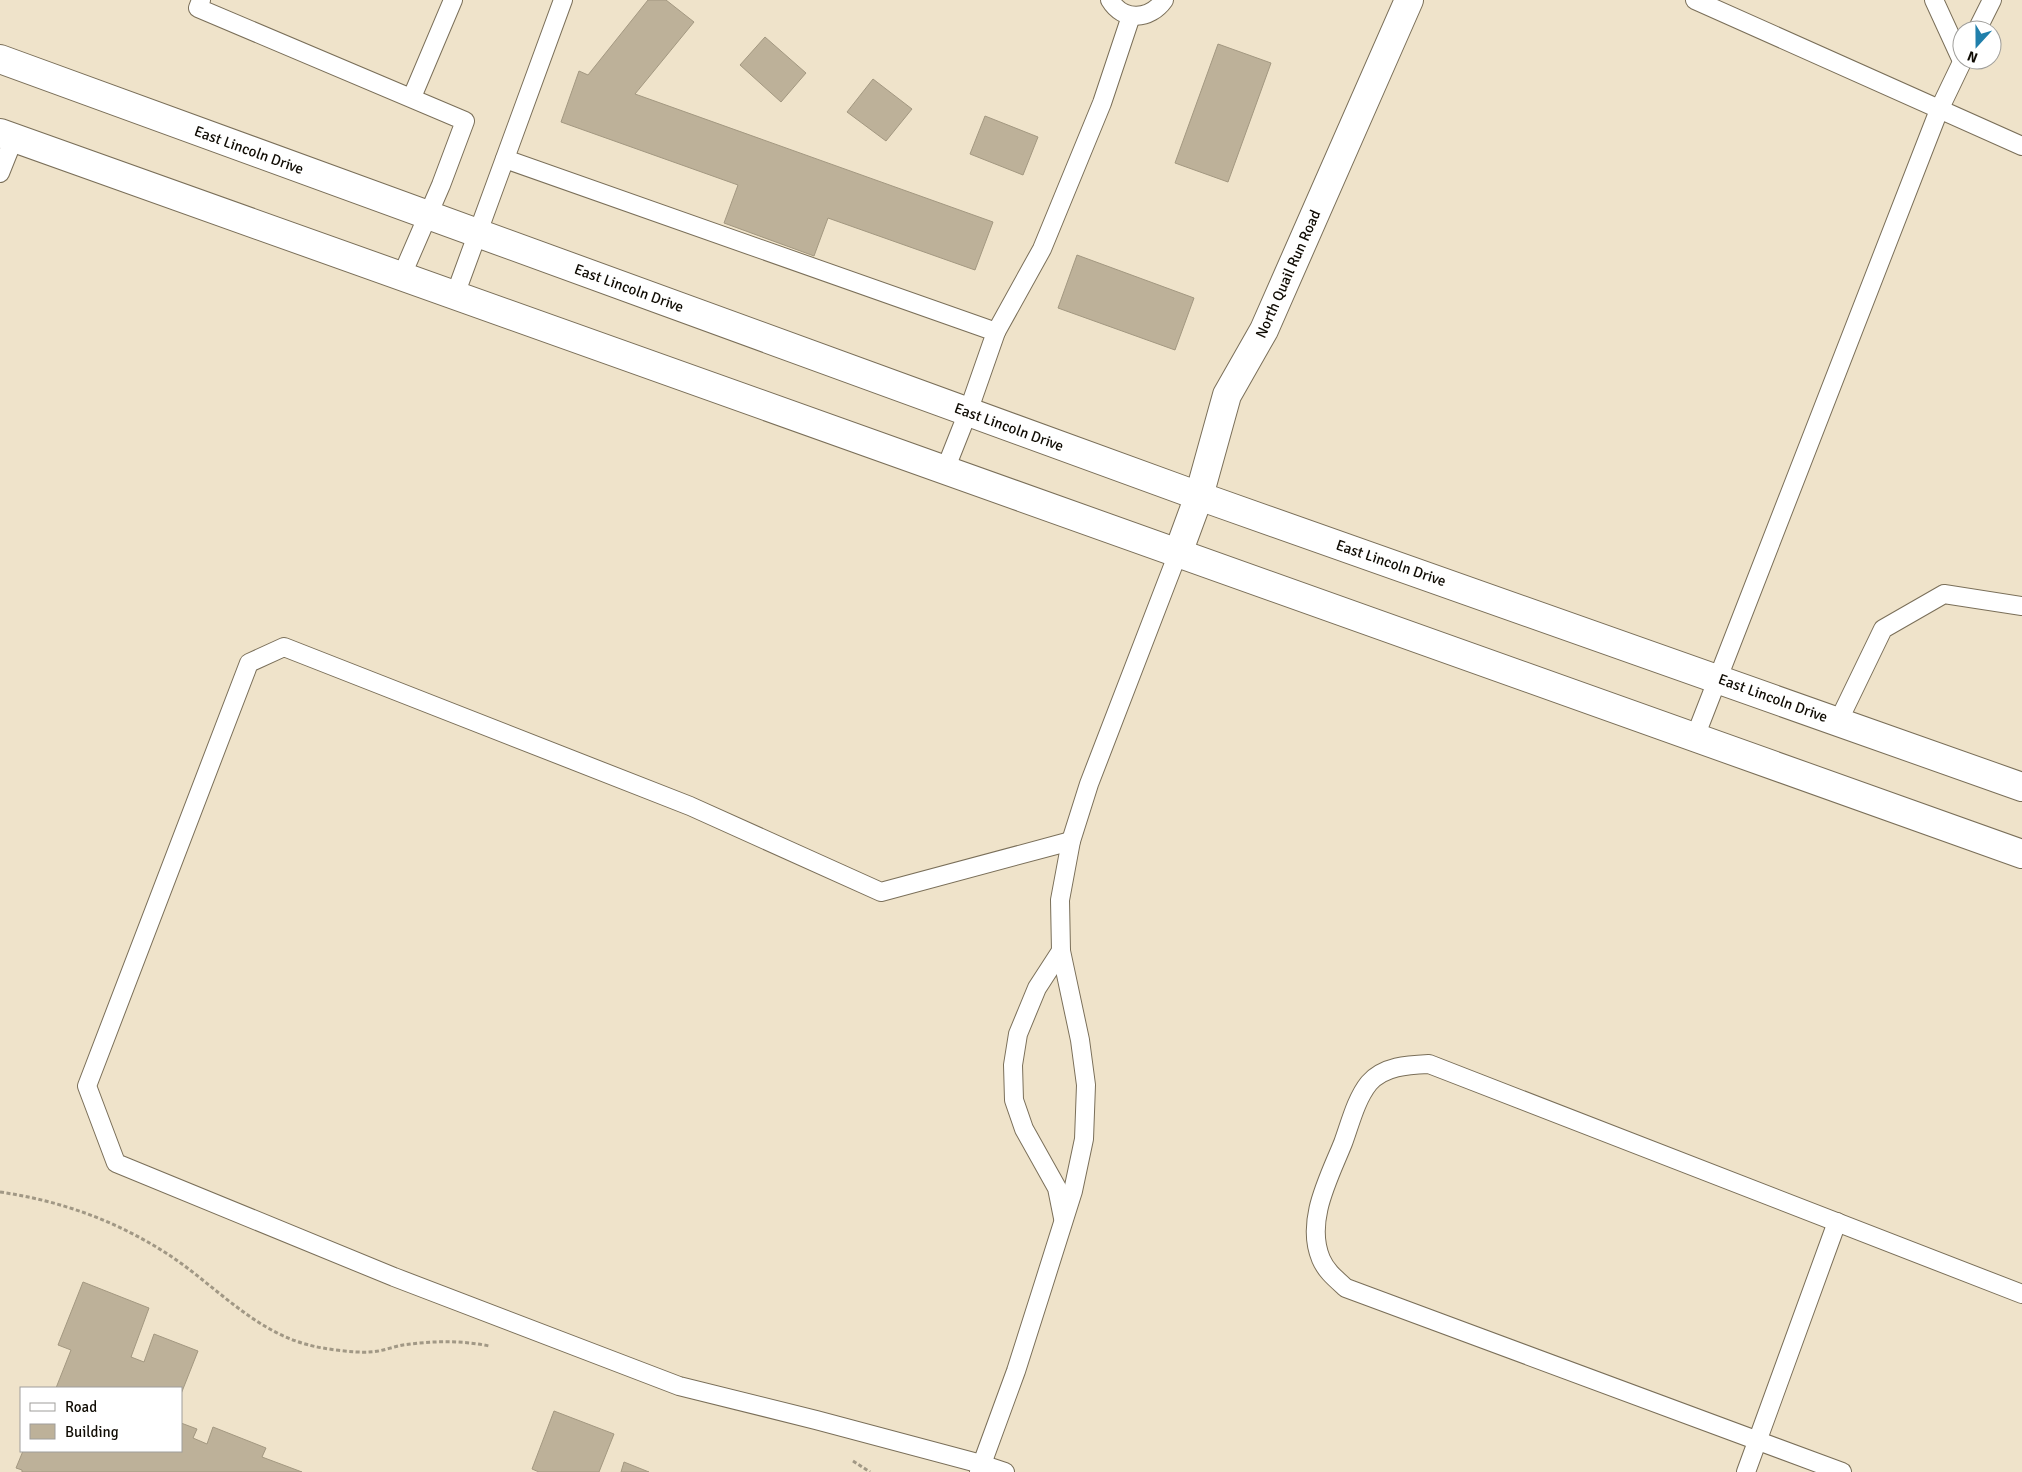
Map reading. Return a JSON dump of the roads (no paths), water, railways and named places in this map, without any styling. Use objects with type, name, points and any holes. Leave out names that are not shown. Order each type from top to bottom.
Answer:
[{"type":"main road","name":"North Quail Run Road","points":[[1178,552],[1199,496],[1227,395],[1264,330],[1410,0]]},
{"type":"main road","name":"East Lincoln Drive","points":[[0,59],[1199,496],[2022,787]]},
{"type":"main road","points":[[7,135],[2022,854]]},
{"type":"lane","points":[[201,0],[198,8],[465,121],[429,215],[402,275]]},
{"type":"lane","points":[[412,97],[453,0]]},
{"type":"lane","points":[[455,295],[563,0]]},
{"type":"lane","points":[[1110,0],[1122,12],[1131,16],[1142,16],[1151,13],[1164,0]]},
{"type":"lane","points":[[1934,0],[1952,37]]},
{"type":"lane","points":[[1982,20],[1992,0]]},
{"type":"lane","points":[[1714,4],[1939,110],[2022,146]]},
{"type":"lane","points":[[945,470],[996,332],[1042,248],[1102,103],[1131,16]]},
{"type":"lane","points":[[1695,737],[1939,110],[1958,70]]},
{"type":"lane","points":[[0,173],[7,135]]},
{"type":"lane","points":[[505,159],[996,332]]},
{"type":"lane","points":[[980,1468],[1016,1371],[1064,1221],[1073,1191],[1084,1139],[1086,1085],[1080,1040],[1061,952],[1060,900],[1071,841],[1089,784],[1178,552]]},
{"type":"lane","points":[[1838,722],[1883,629],[1944,594],[2022,606]]},
{"type":"lane","points":[[1005,1472],[980,1468],[816,1420],[678,1386],[394,1277],[116,1164],[87,1086],[249,663],[284,646],[690,806],[881,892],[1071,841]]},
{"type":"lane","points":[[1061,952],[1037,988],[1018,1034],[1013,1065],[1014,1100],[1024,1129],[1057,1188],[1064,1221]]},
{"type":"lane","points":[[1842,1472],[1346,1288],[1330,1274],[1321,1259],[1316,1233],[1319,1203],[1358,1104],[1369,1083],[1388,1070],[1407,1065],[1429,1064],[2022,1294]]},
{"type":"lane","points":[[1746,1472],[1837,1222]]}]
